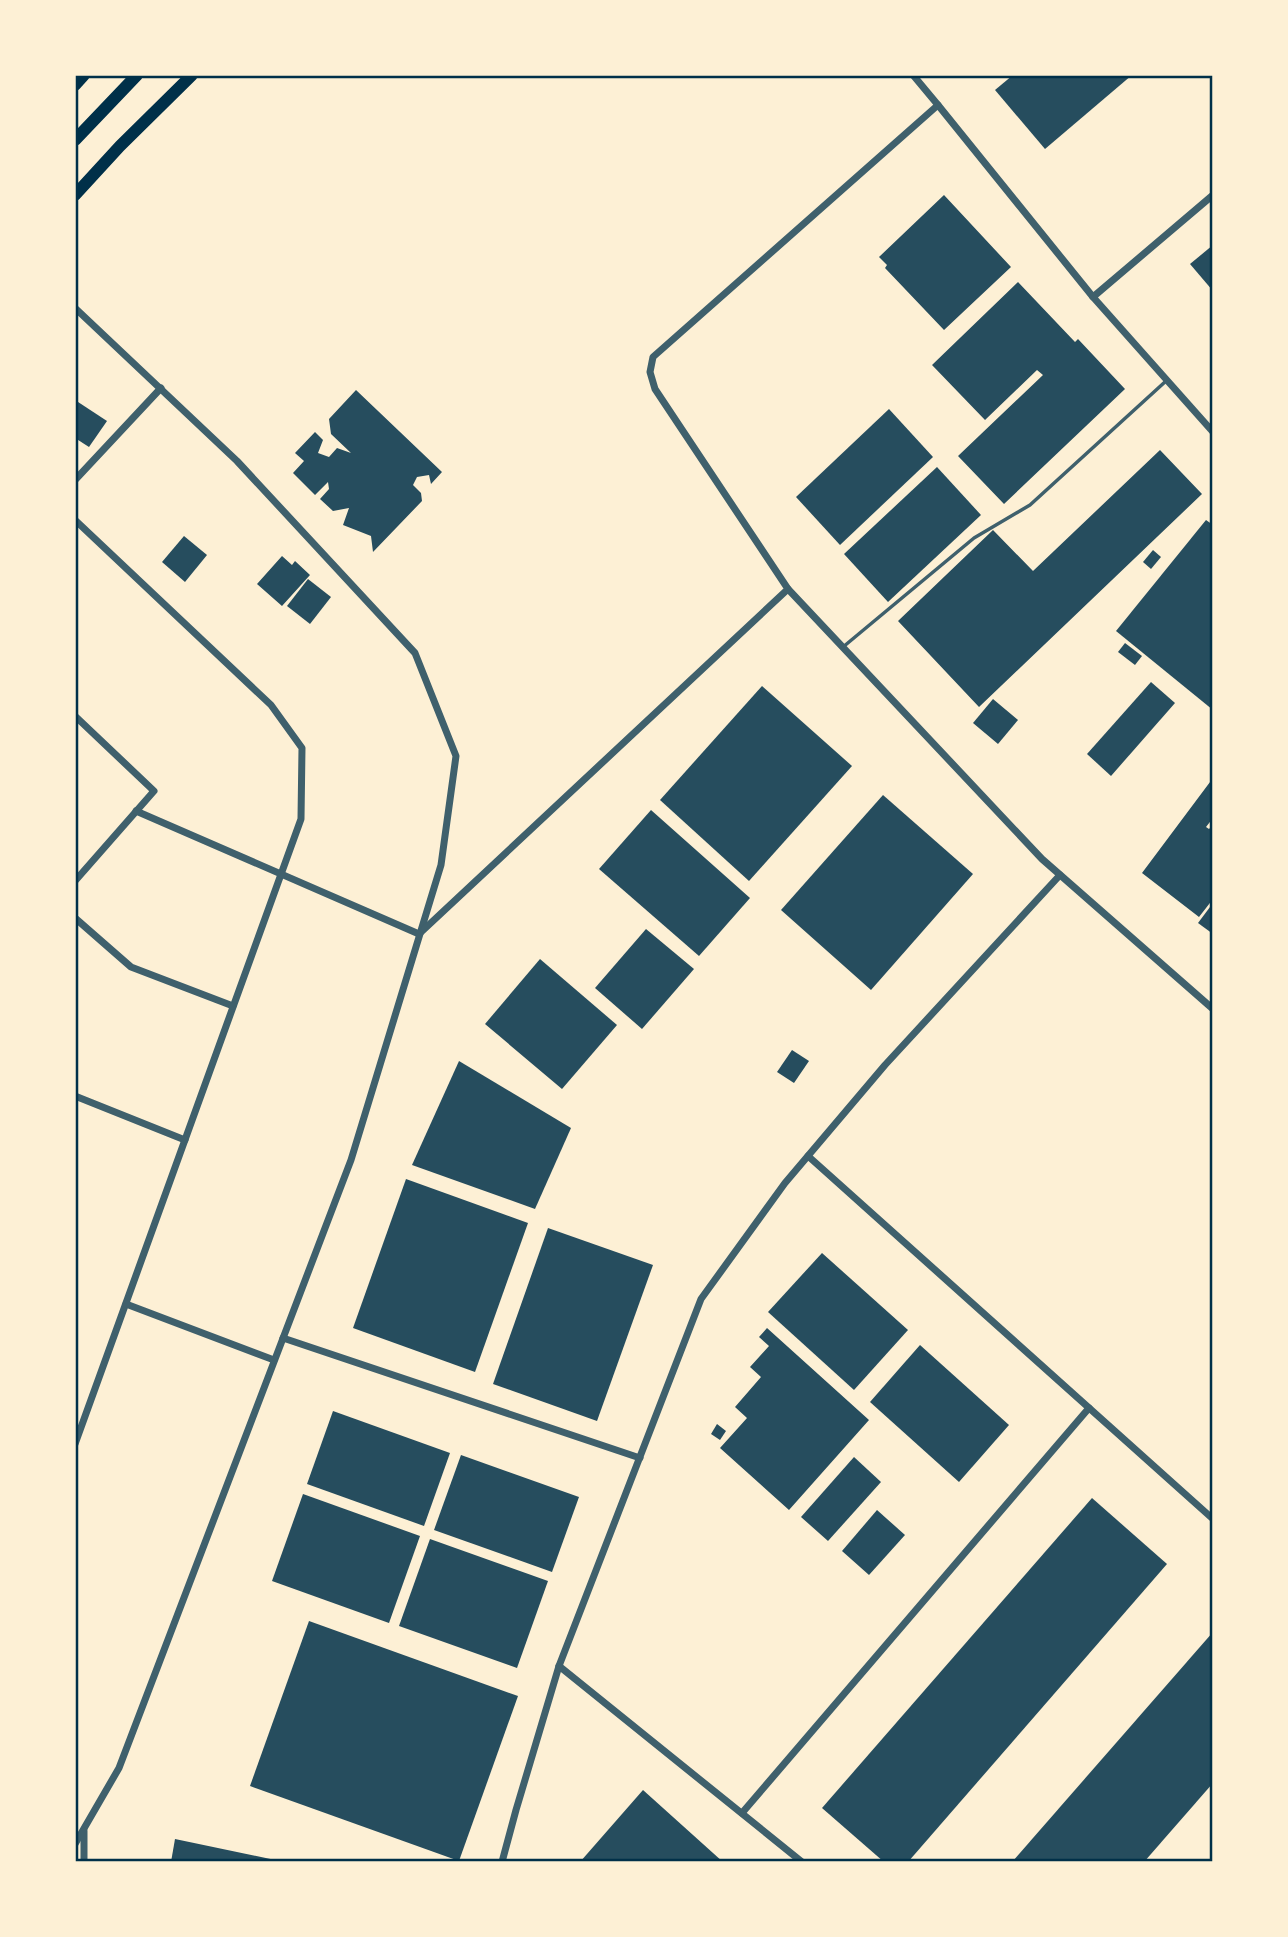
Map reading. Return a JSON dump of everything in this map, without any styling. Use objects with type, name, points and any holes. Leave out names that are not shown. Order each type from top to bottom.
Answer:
[{"type":"main road","points":[[75,85],[84,75]]},
{"type":"main road","points":[[75,139],[137,75]]},
{"type":"main road","points":[[75,195],[192,75]]},
{"type":"street","points":[[913,75],[1093,297],[1213,432]]},
{"type":"street","points":[[938,105],[653,357],[650,372],[655,389],[788,589],[1042,859],[1213,1009]]},
{"type":"street","points":[[1093,297],[1213,195]]},
{"type":"street","points":[[75,307],[237,461],[415,653],[456,756],[441,864],[351,1160],[119,1768],[75,1844]]},
{"type":"street","points":[[75,480],[161,388]]},
{"type":"street","points":[[75,520],[271,705],[302,748],[301,819],[75,1444]]},
{"type":"street","points":[[419,934],[788,589]]},
{"type":"street","points":[[75,716],[154,791],[75,881]]},
{"type":"street","points":[[136,811],[419,934]]},
{"type":"street","points":[[502,1862],[559,1666],[701,1299],[785,1183],[885,1065],[1060,875]]},
{"type":"street","points":[[75,918],[131,967],[233,1006]]},
{"type":"street","points":[[75,1096],[185,1140]]},
{"type":"street","points":[[808,1156],[1213,1519]]},
{"type":"street","points":[[126,1304],[275,1360]]},
{"type":"street","points":[[283,1338],[640,1458]]},
{"type":"street","points":[[742,1813],[1089,1408]]},
{"type":"street","points":[[559,1666],[802,1862]]},
{"type":"street","points":[[83,1862],[84,1829]]},
{"type":"lane","points":[[843,647],[987,528],[1015,516],[1030,505],[1166,381]]},
{"type":"building","points":[[1013,75],[1132,75],[1045,149],[995,90]]},
{"type":"building","points":[[944,195],[1011,267],[944,330],[885,268],[887,265],[879,257]]},
{"type":"building","points":[[1213,245],[1213,291],[1190,264]]},
{"type":"building","points":[[1018,282],[1075,342],[1078,339],[1125,389],[1004,504],[958,456],[1043,375],[1037,370],[985,420],[932,365]]},
{"type":"building","points":[[356,390],[442,472],[431,484],[429,475],[417,477],[413,485],[421,493],[422,501],[373,552],[371,536],[343,525],[349,508],[333,511],[320,499],[329,489],[328,482],[315,495],[293,473],[304,461],[295,453],[315,432],[323,440],[318,453],[329,457],[337,448],[351,453],[331,434],[329,419]]},
{"type":"building","points":[[75,400],[107,421],[89,447],[75,438]]},
{"type":"building","points":[[889,409],[933,457],[840,545],[796,497]]},
{"type":"building","points":[[1160,450],[1202,494],[979,707],[898,621],[993,530],[1033,571]]},
{"type":"building","points":[[937,467],[981,515],[888,602],[844,554]]},
{"type":"building","points":[[1206,520],[1213,525],[1213,710],[1116,631]]},
{"type":"building","points":[[184,536],[207,555],[185,582],[162,562]]},
{"type":"building","points":[[1153,550],[1161,557],[1151,569],[1143,562]]},
{"type":"building","points":[[282,556],[292,565],[295,561],[310,575],[282,606],[257,584]]},
{"type":"building","points":[[308,579],[331,597],[310,624],[287,606]]},
{"type":"building","points":[[1125,643],[1142,656],[1135,665],[1118,652]]},
{"type":"building","points":[[1151,682],[1175,703],[1111,776],[1087,754]]},
{"type":"building","points":[[762,686],[852,766],[749,881],[660,800]]},
{"type":"building","points":[[993,699],[1018,720],[998,744],[973,723]]},
{"type":"building","points":[[1213,778],[1213,818],[1206,827],[1209,829],[1213,825],[1213,899],[1199,917],[1142,873]]},
{"type":"building","points":[[883,795],[973,874],[871,990],[781,910]]},
{"type":"building","points":[[651,810],[750,898],[699,956],[599,869]]},
{"type":"building","points":[[1213,903],[1213,934],[1198,923]]},
{"type":"building","points":[[646,929],[694,969],[642,1029],[595,988]]},
{"type":"building","points":[[540,959],[617,1025],[562,1089],[485,1024]]},
{"type":"building","points":[[792,1050],[809,1061],[794,1083],[777,1072]]},
{"type":"building","points":[[459,1061],[571,1128],[535,1209],[412,1165]]},
{"type":"building","points":[[406,1179],[528,1223],[475,1372],[353,1328]]},
{"type":"building","points":[[548,1228],[653,1265],[597,1421],[493,1384]]},
{"type":"building","points":[[822,1253],[908,1330],[854,1390],[768,1312]]},
{"type":"building","points":[[767,1328],[869,1420],[789,1510],[720,1448],[747,1418],[735,1407],[761,1377],[750,1367],[769,1346],[759,1337]]},
{"type":"building","points":[[920,1345],[1009,1425],[959,1482],[870,1402]]},
{"type":"building","points":[[333,1411],[450,1453],[424,1526],[307,1484]]},
{"type":"building","points":[[717,1424],[726,1431],[720,1440],[711,1434]]},
{"type":"building","points":[[461,1455],[579,1497],[552,1572],[434,1530]]},
{"type":"building","points":[[854,1457],[881,1482],[828,1541],[801,1517]]},
{"type":"building","points":[[303,1494],[420,1536],[389,1623],[272,1581]]},
{"type":"building","points":[[1092,1498],[1167,1564],[908,1862],[884,1862],[822,1808]]},
{"type":"building","points":[[877,1510],[905,1535],[869,1575],[842,1551]]},
{"type":"building","points":[[430,1539],[548,1581],[517,1668],[399,1626]]},
{"type":"building","points":[[309,1621],[518,1696],[459,1861],[250,1786]]},
{"type":"building","points":[[1213,1632],[1213,1783],[1144,1862],[1012,1862]]},
{"type":"building","points":[[643,1790],[723,1862],[580,1862]]},
{"type":"building","points":[[175,1839],[280,1861],[280,1862],[171,1862]]}]
